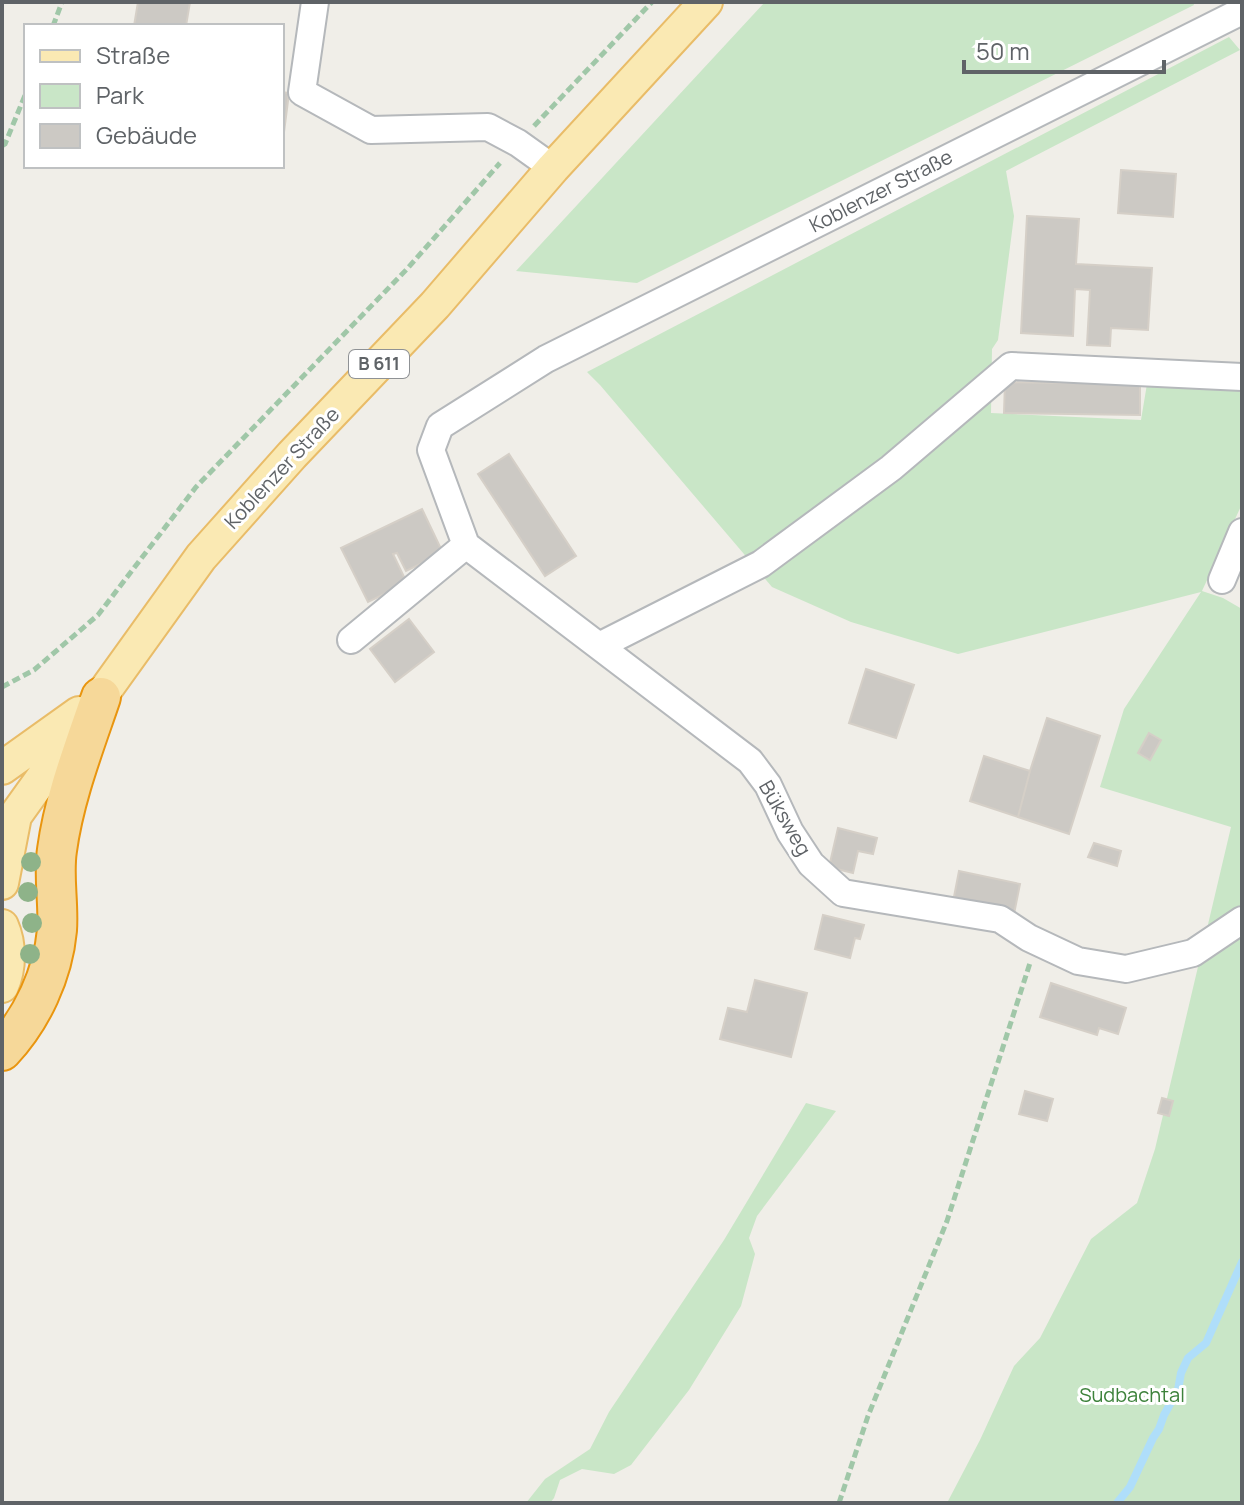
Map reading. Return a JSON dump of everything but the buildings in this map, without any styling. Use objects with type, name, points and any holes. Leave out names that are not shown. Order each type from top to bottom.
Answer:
[{"type":"highway","name":"B 611","points":[[2,1051],[31,1012],[50,966],[57,930],[56,852],[72,782],[101,697]]},
{"type":"main road","name":"Koblenzer Straße","points":[[2,883],[8,820],[201,557],[292,455],[435,305],[553,168],[706,2]]},
{"type":"main road","points":[[2,768],[101,697]]},
{"type":"main road","points":[[2,926],[8,957],[2,986]]},
{"type":"street","points":[[315,2],[292,87],[371,130],[488,127],[518,143],[553,168]]},
{"type":"street","name":"Koblenzer Straße","points":[[466,545],[431,450],[440,426],[546,359],[1241,16]]},
{"type":"street","points":[[599,646],[761,564],[891,468],[1011,366],[1242,377]]},
{"type":"street","points":[[1222,580],[1242,532]]},
{"type":"street","points":[[351,640],[466,545]]},
{"type":"street","name":"Büksweg","points":[[466,545],[750,761],[768,785],[790,832],[811,864],[843,893],[1000,919],[1029,938],[1078,961],[1126,969],[1193,953],[1242,920]]},
{"type":"path","points":[[54,24],[62,2]]},
{"type":"path","points":[[2,687],[34,670],[98,615],[196,487],[407,269],[518,143],[652,2]]},
{"type":"path","points":[[2,146],[24,98]]},
{"type":"path","points":[[839,1503],[868,1416],[947,1221],[1030,967],[1029,938]]},
{"type":"green space","points":[[765,2],[1193,2],[1194,5],[637,283],[516,271]]},
{"type":"green space","name":"Sudbachtal","points":[[1229,37],[1240,50],[1006,171],[1014,216],[998,340],[992,349],[991,413],[1141,420],[1147,384],[1242,388],[1242,504],[1202,591],[1242,609],[1242,1503],[947,1503],[1014,1366],[1040,1338],[1091,1239],[1137,1203],[1155,1149],[1231,827],[1100,787],[1124,709],[1201,592],[958,654],[851,622],[772,587],[587,372]]},
{"type":"green space","points":[[806,1103],[836,1111],[757,1216],[749,1238],[755,1254],[741,1306],[689,1390],[631,1465],[614,1474],[582,1469],[560,1480],[550,1503],[526,1503],[545,1479],[590,1449],[609,1412],[724,1240]]},
{"type":"waterway","points":[[1117,1503],[1130,1487],[1159,1429],[1178,1390],[1188,1358],[1206,1343],[1242,1262]]}]
